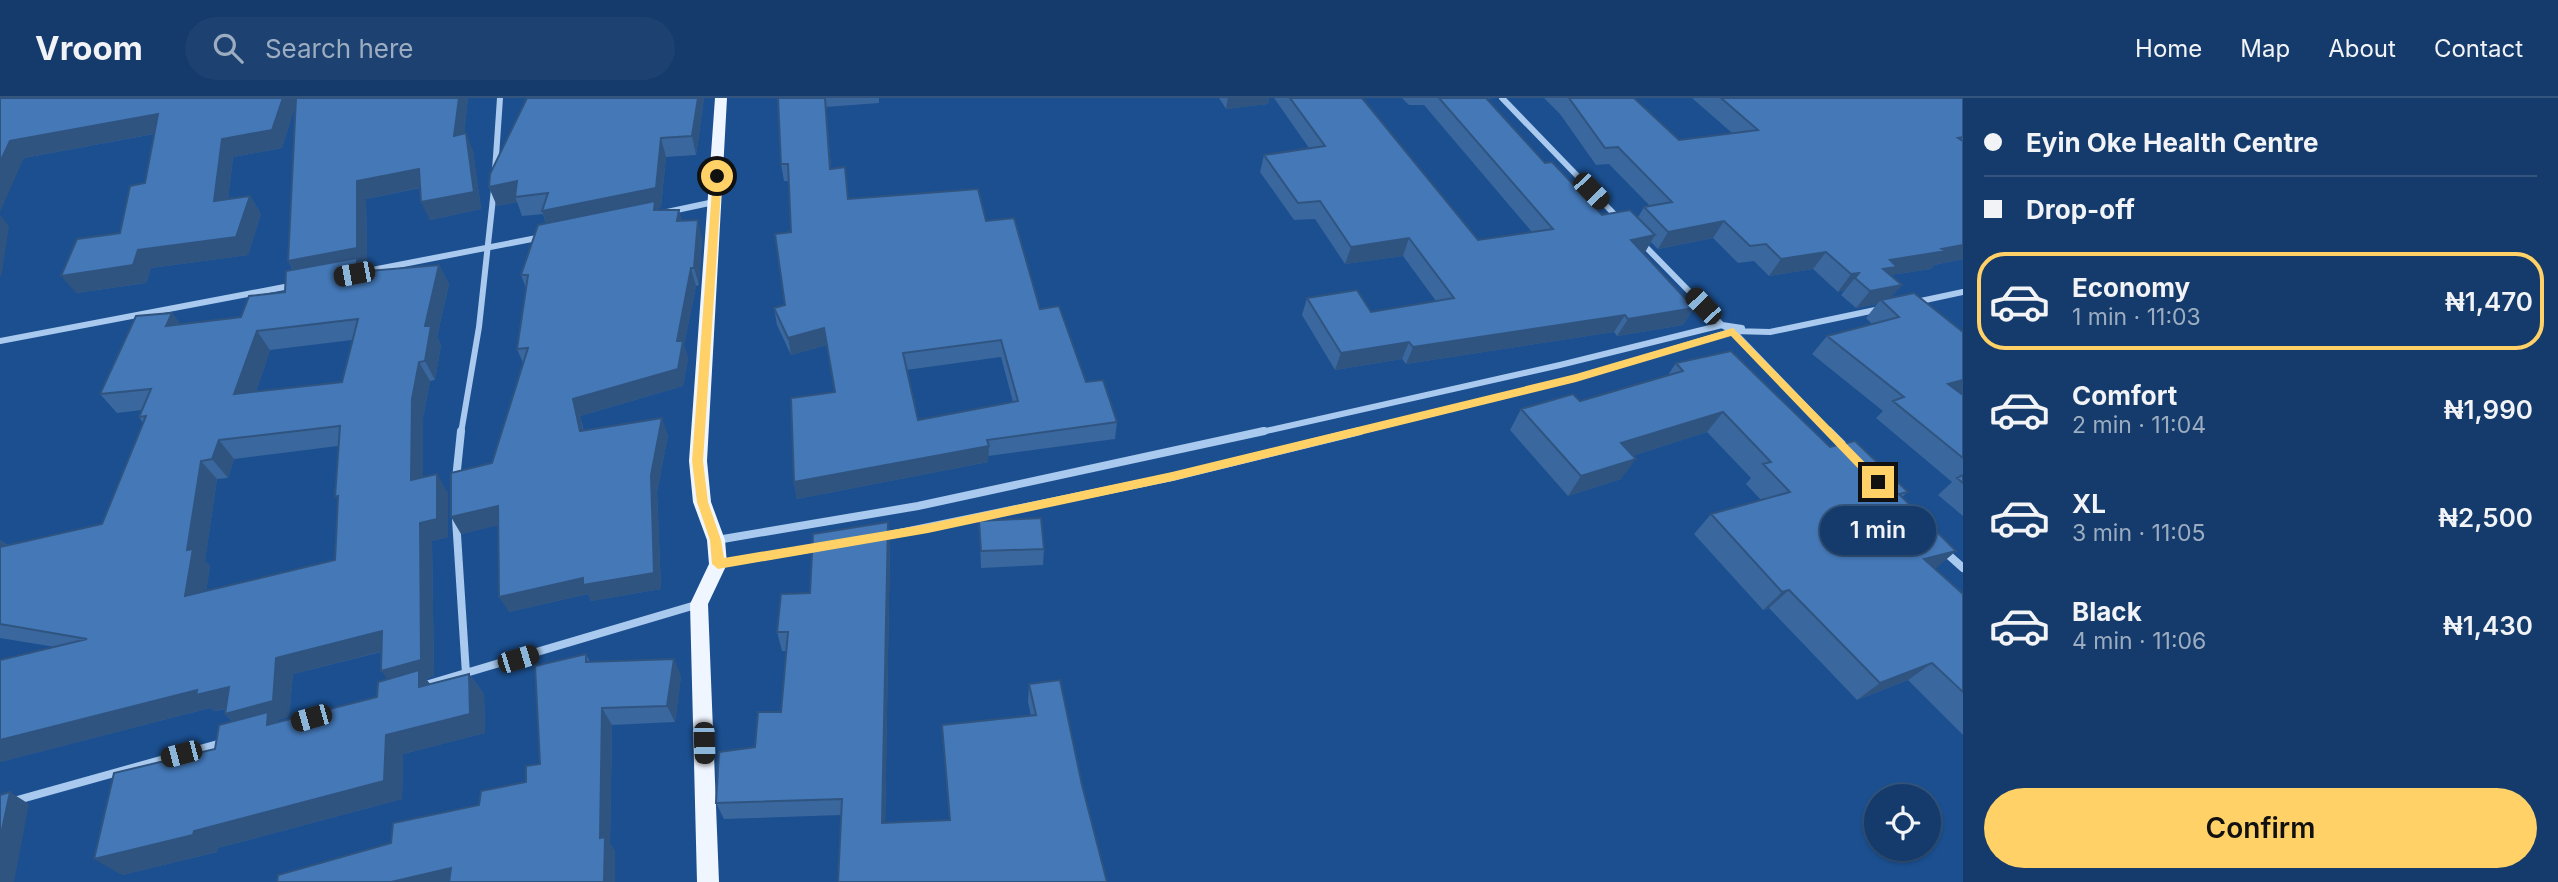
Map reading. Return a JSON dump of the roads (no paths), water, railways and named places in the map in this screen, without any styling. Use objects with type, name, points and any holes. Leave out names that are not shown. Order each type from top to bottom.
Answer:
[{"type":"main road","points":[[708,882],[699,604],[718,564],[716,540],[702,502],[698,461],[721,98]]},
{"type":"street","points":[[456,482],[456,455],[472,372],[489,248],[500,98]]},
{"type":"street","points":[[1502,98],[1624,225]]},
{"type":"street","points":[[663,213],[716,202]]},
{"type":"street","points":[[354,274],[556,234]]},
{"type":"street","points":[[1634,235],[1722,325],[1733,331],[1856,459]]},
{"type":"street","points":[[0,341],[299,284]]},
{"type":"street","points":[[1912,303],[1963,292]]},
{"type":"street","points":[[876,538],[1172,477],[1576,378],[1733,331],[1770,332],[1886,308]]},
{"type":"street","points":[[716,540],[918,506],[1157,456],[1560,365],[1722,325],[1770,332]]},
{"type":"street","points":[[456,510],[456,552],[466,674]]},
{"type":"street","points":[[718,564],[823,547]]},
{"type":"street","points":[[1941,548],[1963,568]]},
{"type":"street","points":[[413,689],[699,604]]},
{"type":"street","points":[[0,805],[240,738]]}]
